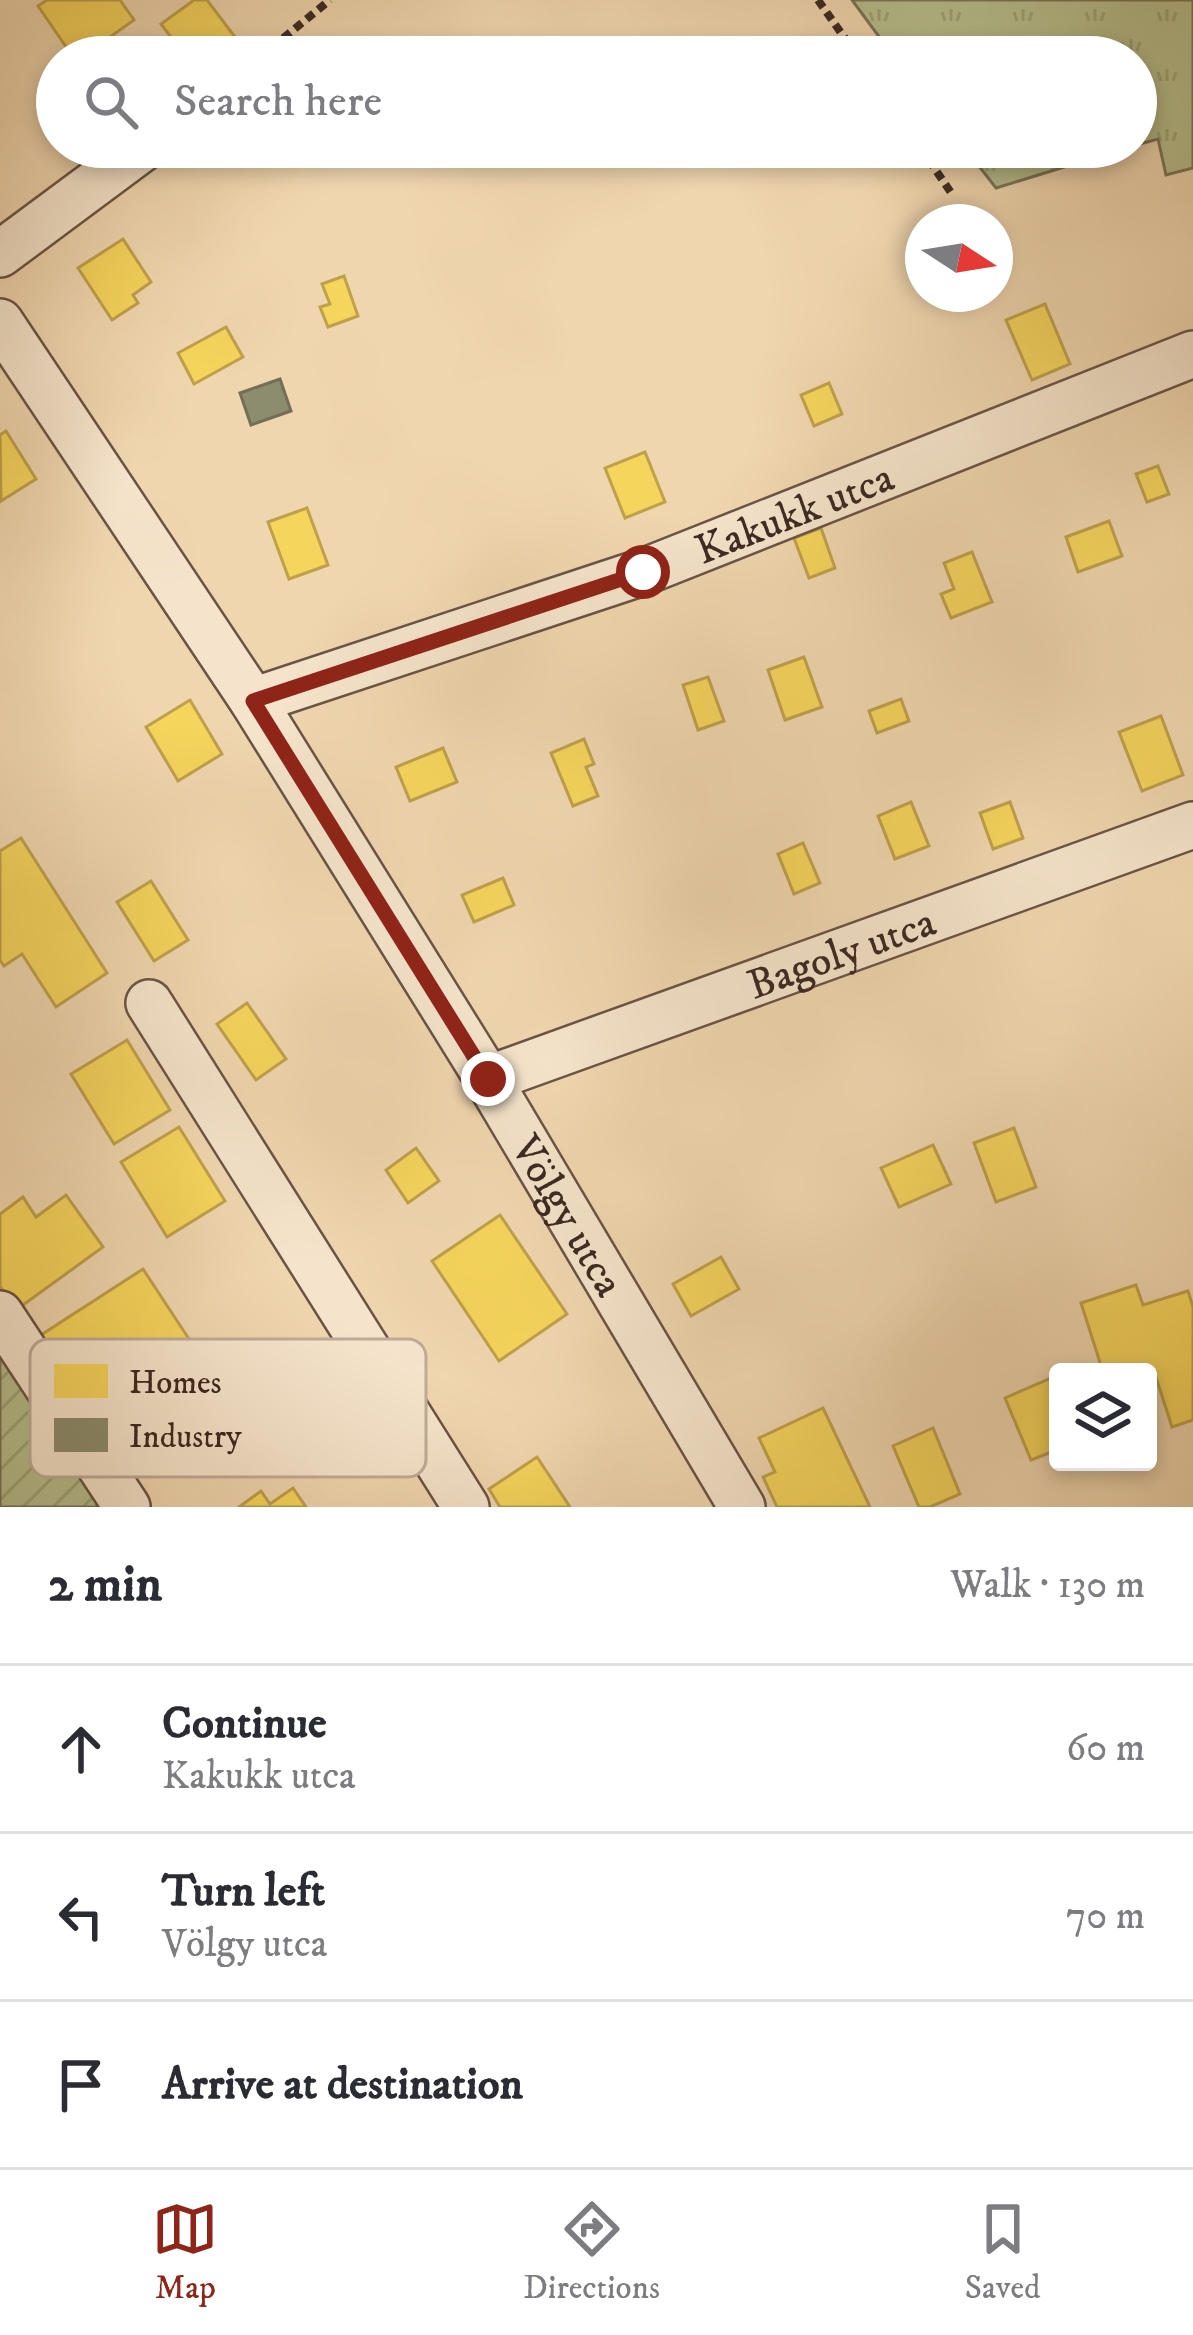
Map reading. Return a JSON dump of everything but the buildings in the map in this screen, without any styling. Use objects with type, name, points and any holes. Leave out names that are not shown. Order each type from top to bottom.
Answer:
[{"type":"street","points":[[0,254],[115,168]]},
{"type":"street","name":"Völgy utca","points":[[0,322],[253,701],[488,1079],[742,1507]]},
{"type":"street","name":"Kakukk utca","points":[[253,701],[643,572],[1193,354]]},
{"type":"street","name":"Bagoly utca","points":[[488,1079],[1193,825]]},
{"type":"street","points":[[148,1003],[360,1339]]},
{"type":"street","points":[[0,1314],[30,1360]]},
{"type":"street","points":[[426,1444],[466,1507]]},
{"type":"street","points":[[107,1477],[127,1507]]},
{"type":"path","points":[[286,36],[330,0]]},
{"type":"path","points":[[818,0],[843,36]]},
{"type":"path","points":[[934,168],[952,194]]},
{"type":"green space","points":[[852,0],[1193,0],[1193,168],[1166,175],[1157,139],[1157,36],[879,36]]},
{"type":"green space","points":[[980,168],[1061,168],[996,188]]},
{"type":"green space","points":[[0,1352],[30,1399],[30,1477],[80,1477],[99,1507],[0,1507]]},
{"type":"route","points":[[488,1079],[253,701],[643,572]]}]
